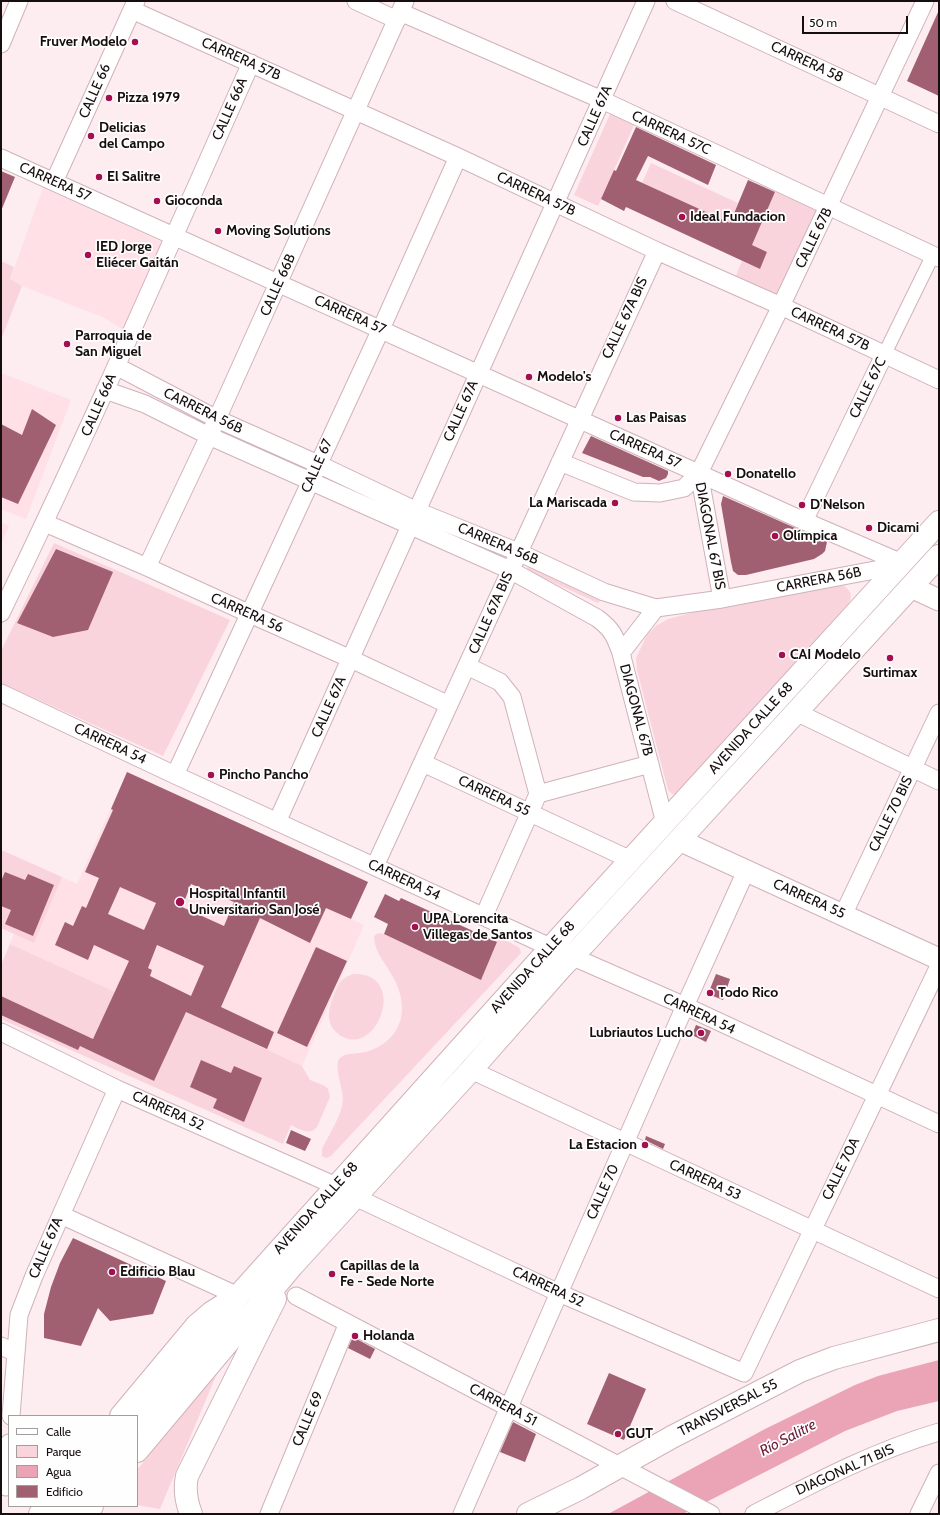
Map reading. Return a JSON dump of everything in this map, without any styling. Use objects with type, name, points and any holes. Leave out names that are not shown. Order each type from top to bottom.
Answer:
[{"type":"main road","name":"AVENIDA CALLE 68","points":[[138,1420],[238,1296],[336,1186],[939,522]]},
{"type":"main road","name":"AVENIDA CALLE 68","points":[[138,1450],[292,1266],[471,1070],[560,969],[573,957],[939,556]]},
{"type":"main road","points":[[191,1514],[185,1496],[187,1476],[292,1266]]},
{"type":"main road","points":[[122,1415],[197,1325],[211,1313],[238,1296]]},
{"type":"main road","name":"TRANSVERSAL 55","points":[[528,1514],[581,1488],[627,1470],[753,1395],[816,1364],[862,1350],[939,1330]]},
{"type":"street","points":[[2,41],[18,1]]},
{"type":"street","name":"CARRERA 57C","points":[[356,1],[401,11],[602,100],[936,257]]},
{"type":"street","name":"CALLE 67A","points":[[278,822],[646,1]]},
{"type":"street","name":"CARRERA 58","points":[[675,1],[939,124]]},
{"type":"street","name":"CALLE 67B","points":[[699,473],[829,208],[925,1]]},
{"type":"street","name":"CARRERA 57B","points":[[134,5],[251,63],[458,157],[657,251],[782,306],[939,380]]},
{"type":"street","name":"CALLE 66","points":[[54,182],[134,5]]},
{"type":"street","name":"CALLE 66B","points":[[147,567],[217,419],[401,11]]},
{"type":"street","name":"CALLE 66A","points":[[1,613],[45,523],[251,63]]},
{"type":"street","name":"CALLE 67","points":[[175,775],[381,330],[458,157]]},
{"type":"street","name":"CARRERA 57","points":[[1,158],[804,521],[902,563]]},
{"type":"street","name":"CALLE 67A BIS","points":[[375,866],[657,251]]},
{"type":"street","name":"CALLE 67C","points":[[804,521],[884,355],[936,257]]},
{"type":"street","name":"CARRERA 56B","points":[[116,366],[217,419],[318,464],[597,618],[608,627],[615,638],[621,653]]},
{"type":"street","name":"CARRERA 56B","points":[[105,390],[145,404],[209,436],[311,481],[414,518],[518,552],[604,592],[656,608],[722,599],[880,569],[902,563]]},
{"type":"street","name":"CARRERA 57","points":[[560,462],[634,492],[660,493],[684,488],[699,473]]},
{"type":"street","name":"DIAGONAL 67 BIS","points":[[699,473],[722,599]]},
{"type":"street","name":"CARRERA 56","points":[[45,523],[147,567],[449,705]]},
{"type":"street","points":[[911,587],[939,600]]},
{"type":"street","name":"DIAGONAL 67B","points":[[656,608],[621,653],[665,822]]},
{"type":"street","points":[[467,666],[500,682],[512,697],[538,794],[484,916]]},
{"type":"street","name":"CARRERA 54","points":[[1,693],[175,775],[573,957],[685,1006],[939,1124]]},
{"type":"street","points":[[796,712],[912,770],[939,781]]},
{"type":"street","name":"CALLE 70 BIS","points":[[843,915],[939,713]]},
{"type":"street","name":"CARRERA 55","points":[[423,763],[631,860]]},
{"type":"street","points":[[538,794],[650,764]]},
{"type":"street","name":"CARRERA 55","points":[[679,840],[939,959]]},
{"type":"street","name":"CALLE 70","points":[[462,1514],[685,1006],[746,871]]},
{"type":"street","name":"CALLE 70A","points":[[744,1373],[939,966]]},
{"type":"street","name":"CARRERA 52","points":[[1,1032],[117,1089],[336,1186]]},
{"type":"street","name":"CARRERA 53","points":[[471,1070],[939,1289]]},
{"type":"street","name":"CALLE 67A","points":[[11,1415],[8,1349],[19,1315],[34,1276],[117,1089]]},
{"type":"street","name":"CARRERA 52","points":[[355,1197],[559,1293],[744,1373]]},
{"type":"street","points":[[61,1215],[238,1296]]},
{"type":"street","name":"CARRERA 51","points":[[296,1296],[710,1514]]},
{"type":"street","name":"CALLE 69","points":[[269,1514],[348,1323]]},
{"type":"street","name":"DIAGONAL 71 BIS","points":[[754,1514],[821,1479],[915,1439],[939,1432]]},
{"type":"street","points":[[6,1487],[8,1458]]},
{"type":"street","points":[[919,1514],[939,1473]]},
{"type":"shaded area","name":"IED Jorge Eliécer Gaitán","points":[[44,185],[163,243],[124,330],[103,317],[10,280]]},
{"type":"shaded area","points":[[1,373],[71,400],[26,519],[1,509]]},
{"type":"shaded area","points":[[1,522],[9,526],[1,544]]},
{"type":"shaded area","name":"Hospital Infantil Universitario San José","points":[[127,772],[368,882],[351,919],[364,925],[302,1066],[287,1059],[256,1132],[1,1019],[1,965],[14,934],[1,928],[1,850],[77,884]]},
{"type":"green space","points":[[611,112],[635,123],[598,206],[574,195]]},
{"type":"green space","points":[[651,163],[738,203],[730,223],[642,183]]},
{"type":"green space","points":[[777,188],[821,207],[780,299],[735,278],[742,261],[760,269],[767,252],[752,245]]},
{"type":"green space","points":[[1,261],[14,267],[10,279],[22,286],[1,340]]},
{"type":"green space","points":[[431,524],[507,556],[507,558],[503,559],[431,528]]},
{"type":"green space","points":[[54,543],[230,620],[163,756],[1,683],[1,651]]},
{"type":"green space","points":[[529,564],[602,599],[598,603],[530,572],[527,569]]},
{"type":"green space","points":[[840,584],[850,592],[851,598],[848,604],[684,790],[679,795],[672,794],[668,790],[637,670],[636,658],[647,635],[656,626],[668,619],[714,607]]},
{"type":"green space","points":[[1,850],[62,877],[34,943],[1,928]]},
{"type":"green space","points":[[378,933],[384,934],[481,979],[497,943],[488,938],[492,935],[496,935],[518,947],[521,953],[331,1156],[326,1158],[322,1156],[322,1149],[338,1118],[343,1099],[338,1071],[338,1061],[344,1055],[368,1051],[383,1044],[395,1032],[401,1017],[402,1004],[399,989],[379,955],[374,941],[374,936]]},
{"type":"green space","points":[[10,944],[115,992],[88,1050],[154,1081],[186,1012],[302,1066],[310,1080],[325,1086],[328,1089],[330,1097],[317,1127],[314,1130],[308,1131],[301,1130],[291,1125],[283,1144],[1,1019],[1,965]]},
{"type":"green space","points":[[353,974],[370,977],[380,986],[384,999],[382,1012],[376,1026],[366,1035],[354,1040],[341,1036],[336,1032],[332,1027],[329,1016],[329,1010],[338,984],[343,979]]},
{"type":"green space","points":[[218,1371],[160,1509],[138,1505],[138,1469]]},
{"type":"water","name":"Río Salitre","points":[[939,1360],[939,1401],[897,1411],[845,1431],[683,1514],[608,1514],[765,1429],[855,1385],[878,1376]]},
{"type":"building","points":[[939,10],[939,96],[907,81]]},
{"type":"building","name":"Ideal Fundacion","points":[[636,127],[716,165],[708,185],[648,156],[636,180],[730,223],[748,180],[775,192],[752,245],[767,252],[760,269],[626,207],[624,211],[601,199],[614,170],[616,171]]},
{"type":"building","points":[[1,171],[15,177],[1,211]]},
{"type":"building","points":[[32,409],[56,425],[18,504],[1,497],[1,424],[22,435]]},
{"type":"building","points":[[591,436],[668,471],[666,478],[659,481],[650,477],[643,477],[582,453]]},
{"type":"building","name":"Olímpica","points":[[723,496],[827,542],[825,551],[814,559],[746,575],[738,575],[733,571],[731,562],[721,504]]},
{"type":"building","points":[[56,549],[113,572],[88,630],[53,637],[17,623]]},
{"type":"building","name":"Hospital Infantil Universitario San José","points":[[127,772],[368,882],[351,919],[326,908],[310,943],[260,918],[221,1007],[274,1032],[267,1049],[186,1012],[154,1081],[80,1046],[78,1050],[1,1015],[1,996],[93,1039],[129,961],[94,945],[88,960],[55,945],[65,922],[73,926],[82,906],[86,908],[99,878],[85,872],[113,810],[111,809]],"holes":[[[191,884],[234,902],[224,926],[182,907]],[[120,887],[156,903],[144,930],[108,914]],[[157,945],[204,966],[191,996],[150,976],[152,970],[148,968]]]},
{"type":"building","points":[[5,872],[25,880],[28,874],[54,885],[33,936],[5,924],[11,910],[1,906],[1,881]]},
{"type":"building","points":[[385,894],[399,901],[401,898],[497,942],[481,980],[384,934],[388,924],[374,917]]},
{"type":"building","points":[[316,947],[347,961],[307,1047],[277,1033]]},
{"type":"building","points":[[716,974],[730,979],[723,1000],[708,994]]},
{"type":"building","name":"Lubriautos Lucho","points":[[696,1025],[711,1031],[706,1042],[692,1035]]},
{"type":"building","points":[[201,1060],[231,1073],[234,1066],[262,1078],[244,1122],[213,1108],[217,1099],[190,1087]]},
{"type":"building","points":[[291,1130],[311,1139],[305,1151],[286,1143]]},
{"type":"building","points":[[646,1136],[665,1144],[663,1149],[645,1140]]},
{"type":"building","points":[[73,1238],[166,1281],[153,1314],[110,1321],[98,1308],[81,1346],[44,1338],[44,1314],[51,1287],[60,1263]]},
{"type":"building","points":[[353,1337],[375,1349],[370,1359],[348,1348]]},
{"type":"building","points":[[609,1373],[646,1389],[624,1440],[587,1424]]},
{"type":"building","points":[[513,1422],[536,1434],[525,1462],[500,1452]]},
{"type":"place","name":"Fruver Modelo","points":[[135,42]]},
{"type":"place","name":"Pizza 1979","points":[[109,98]]},
{"type":"place","name":"Delicias del Campo","points":[[91,136]]},
{"type":"place","name":"El Salitre","points":[[99,177]]},
{"type":"place","name":"Gioconda","points":[[157,201]]},
{"type":"place","name":"Ideal Fundacion","points":[[682,217]]},
{"type":"place","name":"Moving Solutions","points":[[218,231]]},
{"type":"place","name":"IED Jorge Eliécer Gaitán","points":[[88,255]]},
{"type":"place","name":"Parroquia de San Miguel","points":[[67,344]]},
{"type":"place","name":"Modelo's","points":[[529,377]]},
{"type":"place","name":"Las Paisas","points":[[618,418]]},
{"type":"place","name":"Donatello","points":[[728,474]]},
{"type":"place","name":"La Mariscada","points":[[615,503]]},
{"type":"place","name":"D'Nelson","points":[[802,505]]},
{"type":"place","name":"Dicami","points":[[869,528]]},
{"type":"place","name":"Olímpica","points":[[775,536]]},
{"type":"place","name":"CAI Modelo","points":[[782,655]]},
{"type":"place","name":"Surtimax","points":[[890,658]]},
{"type":"place","name":"Pincho Pancho","points":[[211,775]]},
{"type":"place","name":"Hospital Infantil Universitario San José","points":[[180,902]]},
{"type":"place","name":"UPA Lorencita Villegas de Santos","points":[[415,927]]},
{"type":"place","name":"Todo Rico","points":[[710,993]]},
{"type":"place","name":"Lubriautos Lucho","points":[[701,1033]]},
{"type":"place","name":"La Estacion","points":[[645,1145]]},
{"type":"place","name":"Edificio Blau","points":[[112,1272]]},
{"type":"place","name":"Capillas de la Fe - Sede Norte","points":[[332,1274]]},
{"type":"place","name":"Holanda","points":[[355,1336]]},
{"type":"place","name":"GUT","points":[[618,1434]]}]
